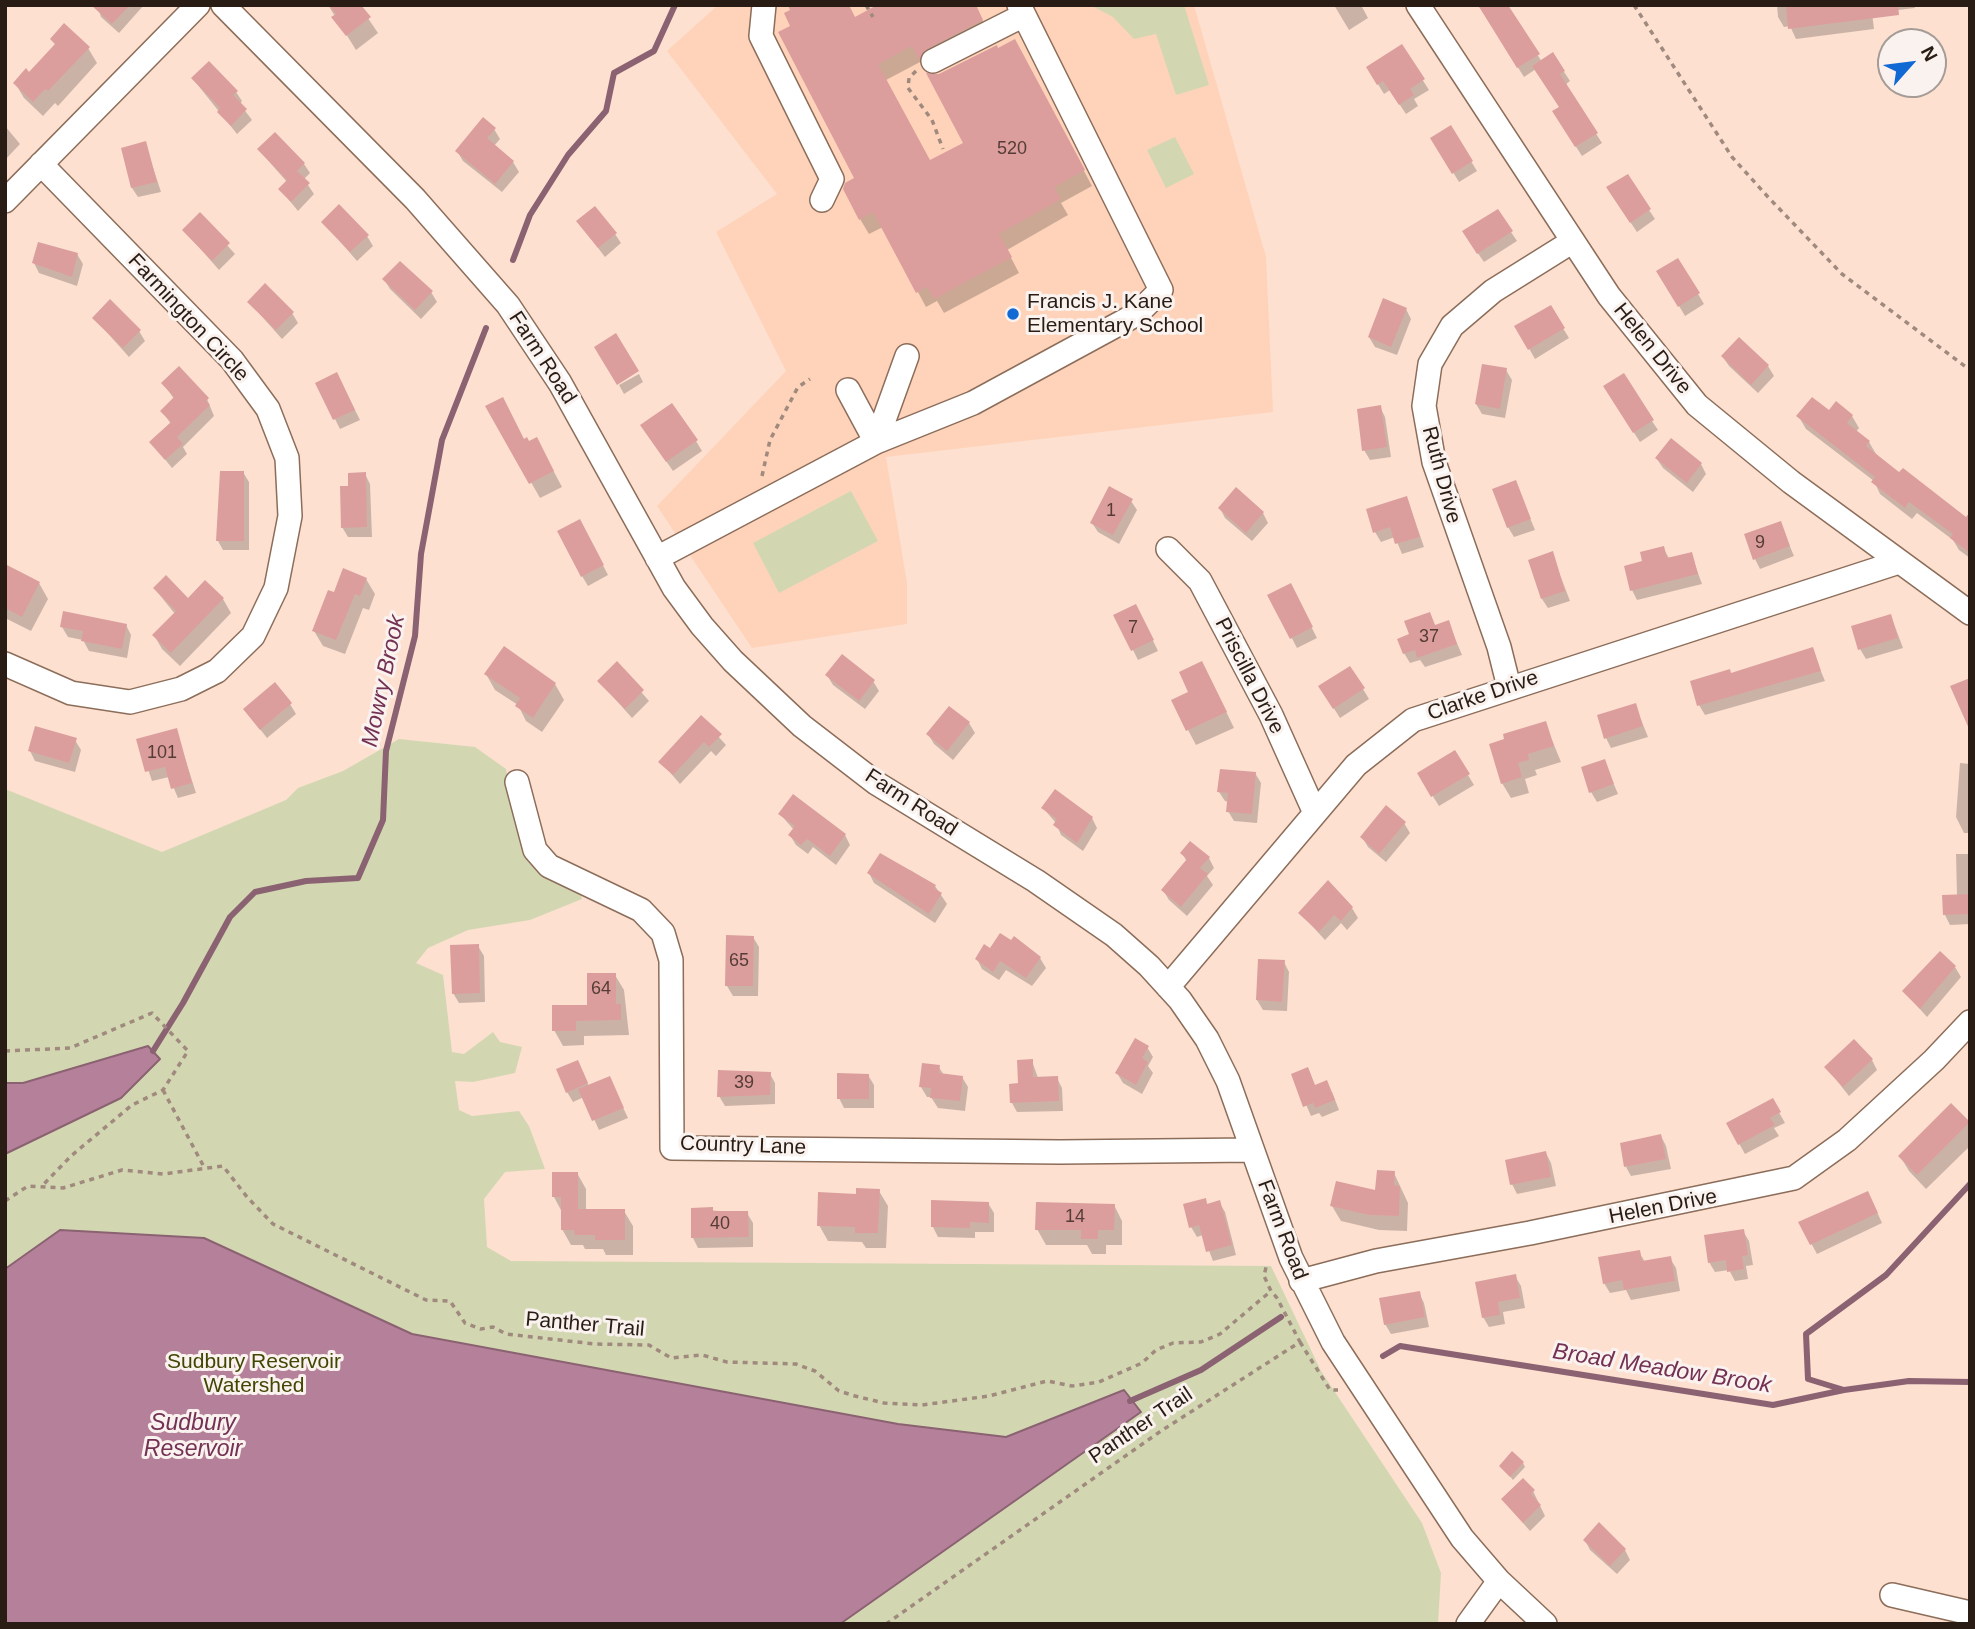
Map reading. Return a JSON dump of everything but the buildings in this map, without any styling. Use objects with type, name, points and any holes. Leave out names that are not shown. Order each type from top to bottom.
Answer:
[{"type":"street","points":[[5,201],[198,5]]},
{"type":"street","name":"Farm Road","points":[[223,5],[415,199],[508,305],[560,383],[657,558],[702,626],[750,678],[802,726],[876,783],[1076,907],[1122,943],[1168,987],[1208,1039],[1228,1081],[1274,1214],[1301,1281],[1357,1382],[1462,1538],[1499,1581],[1545,1624]]},
{"type":"street","points":[[764,5],[761,36],[832,179],[822,200]]},
{"type":"street","name":"Helen Drive","points":[[1418,5],[1609,296],[1697,405],[1791,482],[1970,613]]},
{"type":"street","points":[[657,558],[876,442],[973,403],[1137,314],[1161,290],[1022,10],[933,61]]},
{"type":"street","name":"Farmington Circle","points":[[5,664],[71,693],[130,702],[181,689],[217,671],[253,636],[271,600],[276,588],[290,516],[287,458],[268,409],[254,389],[232,360],[181,305],[41,164]]},
{"type":"street","name":"Ruth Drive","points":[[1509,687],[1499,647],[1434,462],[1424,406],[1430,363],[1452,326],[1493,291],[1573,241]]},
{"type":"street","points":[[876,442],[907,356]]},
{"type":"street","points":[[848,390],[876,442]]},
{"type":"street","name":"Priscilla Drive","points":[[1168,549],[1200,582],[1271,715],[1315,813]]},
{"type":"street","name":"Clarke Drive","points":[[1168,987],[1356,765],[1413,720],[1899,562]]},
{"type":"street","name":"Country Lane","points":[[517,782],[535,850],[549,866],[641,910],[663,933],[671,960],[672,1147],[1060,1152],[1252,1150]]},
{"type":"street","name":"Helen Drive","points":[[1301,1281],[1376,1261],[1530,1233],[1794,1178],[1847,1140],[1934,1060],[1970,1022]]},
{"type":"street","points":[[1468,1624],[1499,1581]]},
{"type":"street","points":[[1892,1595],[1970,1613]]},
{"type":"path","points":[[866,5],[873,17]]},
{"type":"path","points":[[1634,5],[1732,157],[1768,197],[1842,274],[1970,370]]},
{"type":"path","points":[[933,61],[915,71],[909,78],[908,88],[937,129],[938,141],[943,149]]},
{"type":"path","points":[[762,477],[771,440],[798,387],[810,379]]},
{"type":"path","points":[[5,1051],[70,1048],[152,1013],[188,1051],[163,1090],[132,1105],[71,1156],[41,1187]]},
{"type":"path","points":[[5,1201],[28,1186],[62,1188],[122,1170],[163,1174],[204,1167],[163,1090]]},
{"type":"path","name":"Panther Trail","points":[[204,1167],[223,1166],[273,1224],[426,1300],[450,1301],[465,1323],[481,1329],[493,1327],[506,1334],[595,1344],[649,1345],[671,1358],[702,1355],[727,1362],[796,1364],[815,1371],[839,1391],[884,1403],[922,1405],[989,1396],[1047,1381],[1072,1387],[1099,1382],[1142,1363],[1156,1350],[1173,1343],[1201,1342],[1220,1334],[1270,1291]]},
{"type":"path","name":"Panther Trail","points":[[886,1624],[1130,1452],[1300,1342],[1277,1298],[1270,1291],[1264,1276],[1267,1263]]},
{"type":"shaded area","name":"Francis J. Kane Elementary School","points":[[718,5],[1194,5],[1266,257],[1273,412],[886,457],[907,583],[907,624],[752,648],[657,506],[786,371],[716,232],[777,194],[667,51]]},
{"type":"green space","points":[[1090,5],[1184,5],[1209,85],[1176,95],[1156,34],[1134,39],[1113,17]]},
{"type":"green space","points":[[1175,137],[1194,174],[1166,188],[1147,150]]},
{"type":"green space","points":[[851,491],[878,541],[779,593],[753,543]]},
{"type":"green space","name":"Sudbury Reservoir Watershed","points":[[399,739],[475,747],[506,769],[518,832],[535,869],[580,885],[582,899],[530,920],[468,930],[428,948],[416,963],[443,975],[452,1052],[464,1054],[493,1032],[500,1042],[522,1047],[515,1073],[473,1082],[455,1081],[459,1110],[472,1116],[519,1111],[529,1126],[545,1169],[505,1172],[484,1199],[487,1247],[511,1261],[1271,1266],[1321,1371],[1422,1523],[1441,1573],[1438,1624],[5,1624],[5,789],[162,852],[286,800],[298,788],[343,771]]},
{"type":"water","points":[[148,1046],[160,1059],[121,1098],[5,1154],[5,1083],[23,1083]]},
{"type":"water","name":"Sudbury Reservoir","points":[[60,1230],[204,1238],[412,1334],[898,1424],[1006,1437],[1124,1390],[1141,1412],[840,1624],[5,1624],[5,1269]]},
{"type":"waterway","name":"Mowry Brook","points":[[513,260],[530,215],[568,155],[606,111],[614,73],[654,51],[675,5]]},
{"type":"waterway","name":"Mowry Brook","points":[[153,1051],[230,917],[255,892],[306,881],[358,878],[383,820],[386,751],[415,636],[421,554],[442,440],[486,328]]},
{"type":"waterway","name":"Broad Meadow Brook","points":[[1383,1356],[1400,1346],[1773,1405],[1844,1390],[1808,1379],[1806,1334],[1886,1275],[1970,1184]]},
{"type":"waterway","name":"Broad Meadow Brook","points":[[1130,1401],[1201,1370],[1281,1317]]},
{"type":"waterway","points":[[1844,1390],[1909,1381],[1970,1382]]},
{"type":"place","name":"Francis J. Kane Elementary School","points":[[1013,314]]}]
